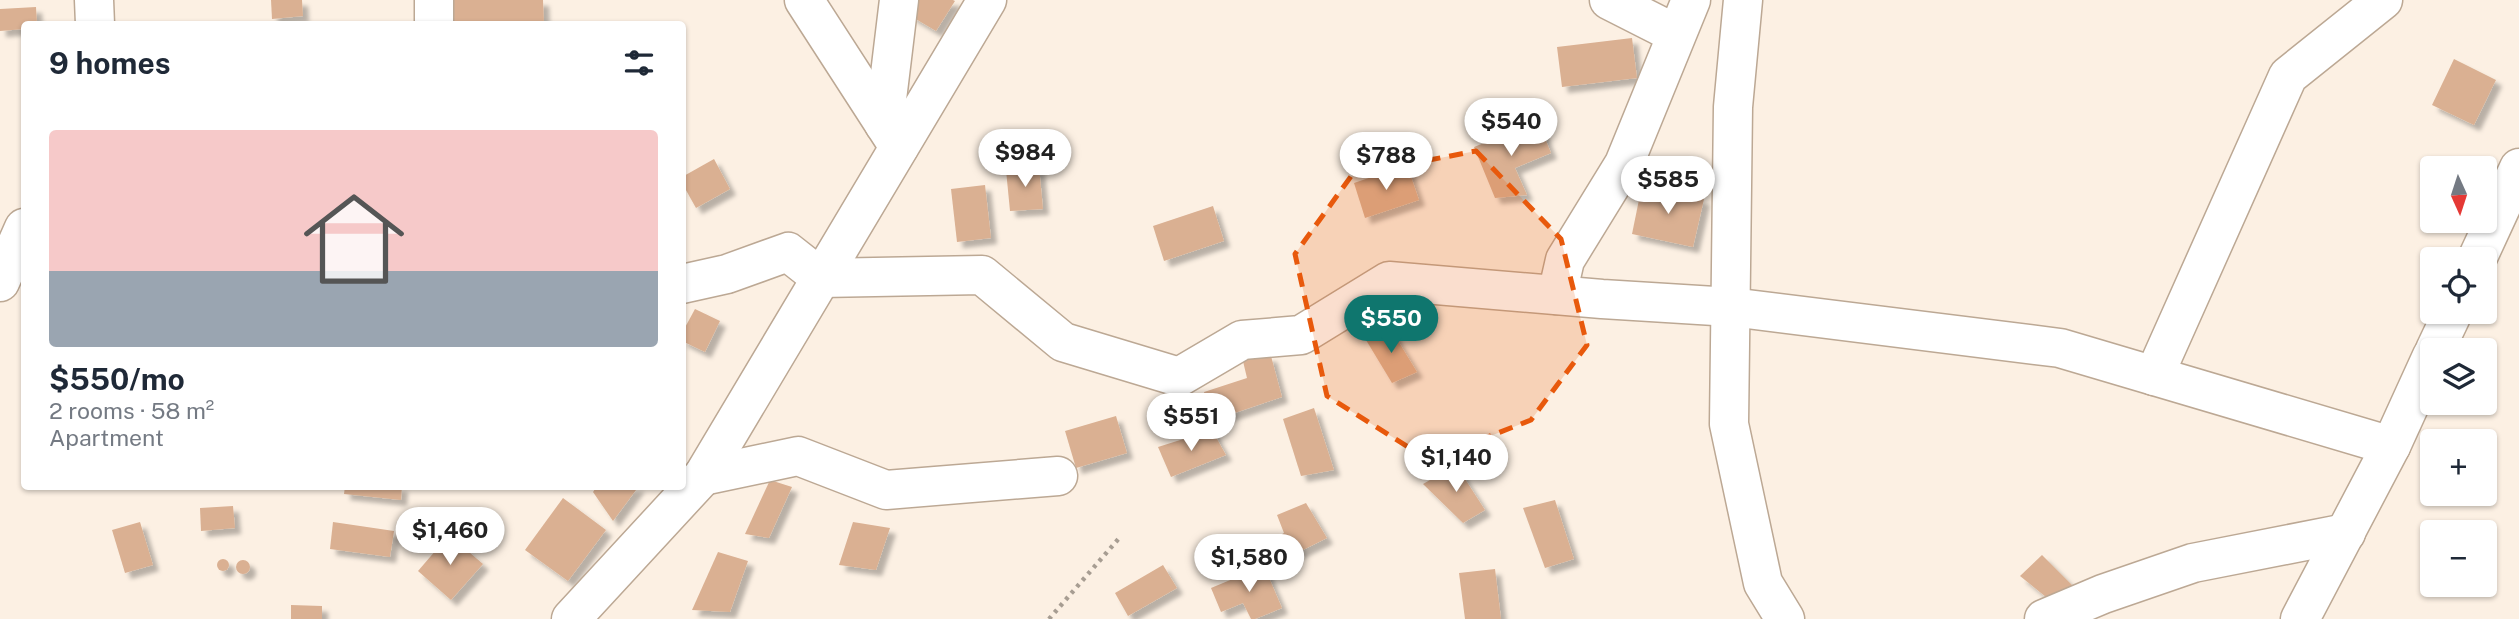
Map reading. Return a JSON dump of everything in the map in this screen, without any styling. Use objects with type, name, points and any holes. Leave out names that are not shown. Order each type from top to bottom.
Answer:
[{"type":"street","points":[[94,0],[95,21]]},
{"type":"street","points":[[434,0],[434,21]]},
{"type":"street","points":[[804,0],[891,135]]},
{"type":"street","points":[[891,135],[899,0]]},
{"type":"street","points":[[571,619],[703,476],[821,278],[891,135],[987,0]]},
{"type":"street","points":[[1557,295],[1564,260],[1624,164],[1683,17],[1609,0]]},
{"type":"street","points":[[1743,0],[1733,107],[1728,424],[1763,583],[1785,619]]},
{"type":"street","points":[[2154,376],[2288,76],[2383,0]]},
{"type":"street","points":[[2483,247],[2519,168]]},
{"type":"street","points":[[0,282],[21,235]]},
{"type":"street","points":[[686,283],[727,274],[788,252],[821,278],[982,275],[1063,342],[1179,377],[1242,341],[1301,335],[1389,281],[1731,307],[2060,348],[2391,446]]},
{"type":"street","points":[[2300,619],[2391,446],[2420,382]]},
{"type":"street","points":[[703,476],[798,456],[886,490],[1058,476]]},
{"type":"street","points":[[2044,619],[2103,594],[2193,563],[2346,533]]},
{"type":"path","points":[[1049,619],[1121,536]]},
{"type":"highlighted area","points":[[1476,151],[1561,239],[1587,345],[1531,420],[1429,460],[1327,396],[1295,254],[1352,175]]},
{"type":"building","points":[[271,0],[302,0],[303,16],[272,19]]},
{"type":"building","points":[[452,0],[543,0],[544,21],[453,21]]},
{"type":"building","points":[[918,0],[955,1],[936,31],[909,15]]},
{"type":"building","points":[[36,7],[37,21],[21,21],[21,29],[0,31],[0,9]]},
{"type":"building","points":[[1632,38],[1637,78],[1562,87],[1557,47]]},
{"type":"building","points":[[2454,59],[2496,80],[2474,125],[2432,105]]},
{"type":"building","points":[[1538,121],[1551,153],[1515,168],[1527,195],[1495,198],[1474,147]]},
{"type":"building","points":[[714,159],[730,189],[696,208],[686,190],[686,175]]},
{"type":"building","points":[[1407,165],[1419,200],[1365,218],[1354,183]]},
{"type":"building","points":[[1039,167],[1043,209],[1010,211],[1006,170]]},
{"type":"building","points":[[985,185],[991,238],[957,242],[951,189]]},
{"type":"building","points":[[1642,185],[1704,199],[1693,247],[1632,234]]},
{"type":"building","points":[[1213,206],[1224,241],[1164,261],[1153,226]]},
{"type":"building","points":[[695,309],[720,321],[705,352],[686,343],[686,326]]},
{"type":"building","points":[[1389,326],[1417,372],[1392,383],[1366,340]]},
{"type":"building","points":[[1271,356],[1282,397],[1211,421],[1204,392],[1247,378],[1242,357]]},
{"type":"building","points":[[1314,408],[1334,470],[1301,476],[1283,419]]},
{"type":"building","points":[[1116,416],[1127,453],[1076,468],[1065,431]]},
{"type":"building","points":[[1212,430],[1226,455],[1171,477],[1158,447]]},
{"type":"building","points":[[1456,465],[1485,510],[1463,523],[1423,484]]},
{"type":"building","points":[[770,480],[792,487],[769,538],[745,534]]},
{"type":"building","points":[[344,490],[402,490],[401,500],[344,494]]},
{"type":"building","points":[[594,490],[636,490],[613,521],[593,492]]},
{"type":"building","points":[[563,498],[606,530],[568,581],[525,550]]},
{"type":"building","points":[[1555,500],[1574,559],[1545,568],[1523,508]]},
{"type":"building","points":[[1306,503],[1327,538],[1269,567],[1258,548],[1284,533],[1277,515]]},
{"type":"building","points":[[233,506],[235,528],[201,531],[200,508]]},
{"type":"building","points":[[140,522],[153,565],[125,573],[112,530]]},
{"type":"building","points":[[333,522],[394,531],[390,557],[330,549]]},
{"type":"building","points":[[853,522],[890,528],[876,570],[839,565]]},
{"type":"building","points":[[449,535],[483,564],[451,600],[418,571]]},
{"type":"building","points":[[718,552],[748,561],[730,612],[692,610]]},
{"type":"building","points":[[2042,555],[2074,587],[2051,601],[2020,576]]},
{"type":"building","points":[[218,560],[228,560],[228,570],[218,570]]},
{"type":"building","points":[[240,560],[246,560],[250,567],[246,574],[240,574],[236,570],[236,564]]},
{"type":"building","points":[[1163,565],[1177,588],[1128,616],[1115,593]]},
{"type":"building","points":[[1264,566],[1282,608],[1255,619],[1251,619],[1243,603],[1221,612],[1211,588]]},
{"type":"building","points":[[1495,569],[1501,619],[1465,619],[1459,573]]},
{"type":"building","points":[[291,605],[322,606],[322,619],[291,619]]}]
